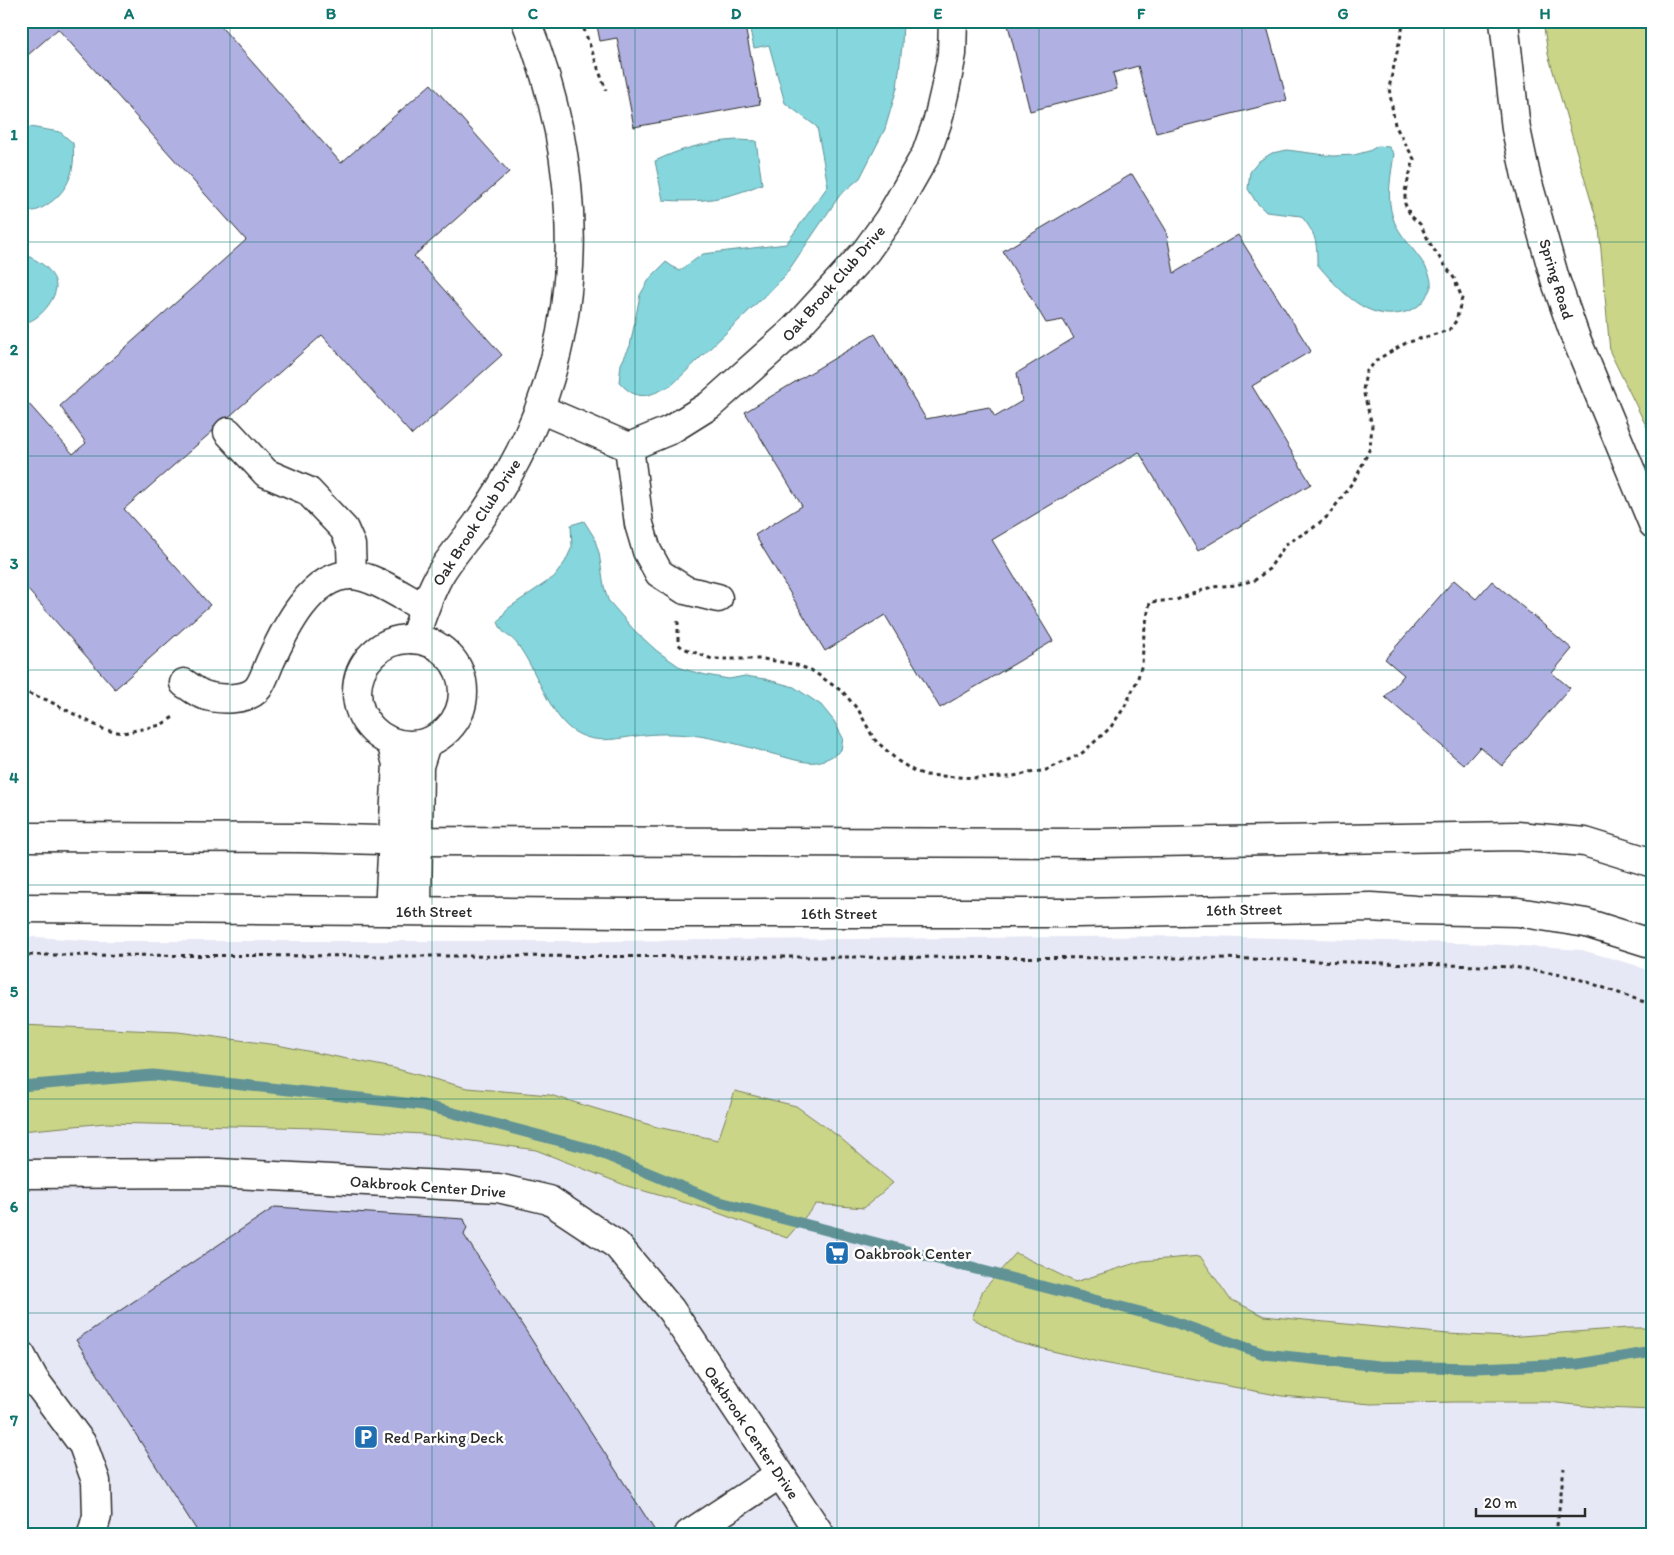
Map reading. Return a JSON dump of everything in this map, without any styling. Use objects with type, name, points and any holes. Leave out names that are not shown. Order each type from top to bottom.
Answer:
[{"type":"street","name":"Oak Brook Club Drive","points":[[414,639],[424,608],[439,576],[455,551],[477,524],[509,474],[528,438],[551,376],[560,334],[568,288],[568,183],[548,85],[526,21]]},
{"type":"street","name":"Oak Brook Club Drive","points":[[628,447],[670,430],[710,405],[793,331],[866,251],[889,219],[926,154],[938,120],[945,90],[952,54],[953,21]]},
{"type":"street","name":"Spring Road","points":[[1504,21],[1516,129],[1526,176],[1555,279],[1575,336],[1653,524]]},
{"type":"street","points":[[540,409],[628,447],[639,524],[647,551],[659,573],[685,590],[718,598]]},
{"type":"street","points":[[228,432],[266,473],[308,491],[344,529],[351,545],[352,575]]},
{"type":"street","points":[[194,689],[227,699],[245,696],[258,688],[284,631],[299,608],[314,592],[333,578],[352,575],[376,582],[424,608]]},
{"type":"street","points":[[414,639],[432,644],[447,654],[458,669],[463,687],[462,705],[455,722],[442,735],[426,744],[408,746],[391,742],[376,734],[365,722],[358,706],[356,689],[360,672],[369,658],[382,647],[397,640],[414,639]]},
{"type":"street","points":[[389,911],[397,764],[391,742]]},
{"type":"street","points":[[417,910],[419,766],[426,744]]},
{"type":"street","points":[[21,837],[392,839],[419,841],[1095,843],[1517,836],[1585,842],[1653,863]]},
{"type":"street","name":"16th Street","points":[[21,908],[616,913],[1078,913],[1370,906],[1416,910],[1518,912],[1586,923],[1653,944]]},
{"type":"street","name":"Oakbrook Center Drive","points":[[21,1174],[218,1173],[498,1188],[549,1200],[617,1245],[671,1310],[820,1534]]},
{"type":"street","points":[[21,1354],[34,1380],[83,1445],[96,1481],[97,1516],[92,1534]]},
{"type":"street","points":[[689,1534],[780,1474]]},
{"type":"path","points":[[581,21],[606,90]]},
{"type":"path","points":[[685,590],[678,613],[677,625],[678,644],[683,648],[712,659],[763,659],[793,664],[811,670],[843,692],[860,711],[874,739],[898,761],[914,771],[926,775],[1008,778],[1046,770],[1081,754],[1110,728],[1124,708],[1137,681],[1142,664],[1144,634],[1150,602],[1176,600],[1211,587],[1254,580],[1269,568],[1286,544],[1313,528],[1328,516],[1357,476],[1370,448],[1372,425],[1363,390],[1366,372],[1378,359],[1406,343],[1449,330],[1456,321],[1462,298],[1454,278],[1432,246],[1420,224],[1411,216],[1405,204],[1405,191],[1414,159],[1396,125],[1389,88],[1404,21]]},
{"type":"path","points":[[21,691],[47,700],[105,730],[123,733],[161,725],[194,689]]},
{"type":"path","points":[[21,955],[1226,958],[1514,967],[1573,977],[1653,1004]]},
{"type":"path","points":[[1556,1534],[1564,1468]]},
{"type":"shaded area","name":"Oakbrook Center","points":[[21,936],[98,941],[598,941],[1207,936],[1491,944],[1582,950],[1635,965],[1653,973],[1653,1534],[21,1534]]},
{"type":"green space","points":[[1543,21],[1653,21],[1653,440],[1610,352],[1599,228],[1548,54]]},
{"type":"green space","points":[[21,1025],[178,1032],[277,1045],[393,1068],[467,1088],[550,1095],[657,1127],[718,1140],[735,1091],[796,1106],[838,1136],[893,1183],[864,1208],[816,1204],[787,1238],[707,1209],[627,1186],[536,1150],[422,1134],[318,1128],[106,1123],[21,1131]]},
{"type":"green space","points":[[1016,1253],[1075,1282],[1142,1261],[1200,1256],[1230,1299],[1264,1316],[1448,1334],[1507,1337],[1628,1328],[1653,1328],[1653,1410],[1605,1408],[1548,1402],[1371,1404],[1282,1396],[1098,1362],[1015,1342],[972,1318],[983,1290]]},
{"type":"water","points":[[751,21],[903,21],[897,88],[885,129],[860,178],[840,195],[784,277],[672,385],[644,396],[638,395],[626,389],[619,382],[621,364],[630,346],[640,295],[650,278],[666,262],[679,271],[703,254],[786,244],[828,186],[817,127],[785,103],[769,45],[754,48],[750,30]]},
{"type":"water","points":[[30,127],[60,132],[73,143],[73,164],[68,182],[57,197],[40,209],[21,215],[21,133]]},
{"type":"water","points":[[737,140],[756,141],[762,184],[714,199],[690,201],[663,200],[655,161],[695,146]]},
{"type":"water","points":[[1378,146],[1389,147],[1394,154],[1389,194],[1393,218],[1431,279],[1431,287],[1420,305],[1412,310],[1394,314],[1382,314],[1371,311],[1341,290],[1317,264],[1315,238],[1301,216],[1266,212],[1256,202],[1248,189],[1250,172],[1259,161],[1272,153],[1287,150],[1333,156],[1354,155],[1369,151]]},
{"type":"water","points":[[21,252],[46,267],[53,277],[56,286],[53,298],[39,316],[33,320],[21,323]]},
{"type":"water","points":[[584,521],[594,537],[599,553],[608,600],[634,630],[657,651],[683,669],[729,679],[745,676],[765,679],[794,687],[821,705],[834,721],[843,738],[841,750],[824,760],[806,762],[699,736],[658,734],[610,740],[592,739],[575,732],[566,725],[558,716],[524,654],[514,641],[502,631],[498,622],[507,609],[554,577],[565,562],[572,547],[571,525]]},
{"type":"building","points":[[21,21],[216,21],[341,163],[431,84],[509,172],[414,256],[502,355],[412,435],[322,335],[124,509],[210,605],[115,689],[21,582],[21,395],[73,454],[86,443],[60,406],[246,240],[58,29],[21,61]]},
{"type":"building","points":[[596,21],[744,21],[760,104],[634,127],[617,38],[600,41]]},
{"type":"building","points":[[1007,21],[1288,21],[1267,27],[1287,100],[1156,133],[1138,66],[1113,73],[1117,89],[1030,111]]},
{"type":"building","points":[[1132,174],[1166,230],[1174,273],[1238,235],[1311,351],[1252,386],[1311,484],[1198,551],[1139,452],[992,540],[1053,641],[940,708],[885,615],[825,651],[755,535],[802,506],[745,412],[875,334],[926,419],[989,407],[995,417],[1022,401],[1017,373],[1074,338],[1063,320],[1046,323],[1003,251]]},
{"type":"building","points":[[1454,580],[1476,599],[1492,581],[1572,649],[1552,673],[1570,688],[1502,766],[1480,747],[1464,765],[1385,697],[1404,675],[1385,659]]},
{"type":"building","name":"Red Parking Deck","points":[[275,1207],[464,1219],[467,1227],[464,1235],[657,1534],[199,1534],[76,1340]]},
{"type":"waterway","points":[[21,1086],[153,1075],[423,1105],[591,1149],[716,1201],[1163,1318],[1264,1354],[1379,1366],[1476,1368],[1578,1364],[1653,1352]]},
{"type":"place","name":"Oakbrook Center","points":[[837,1253]]},
{"type":"place","name":"Red Parking Deck","points":[[366,1437]]}]
